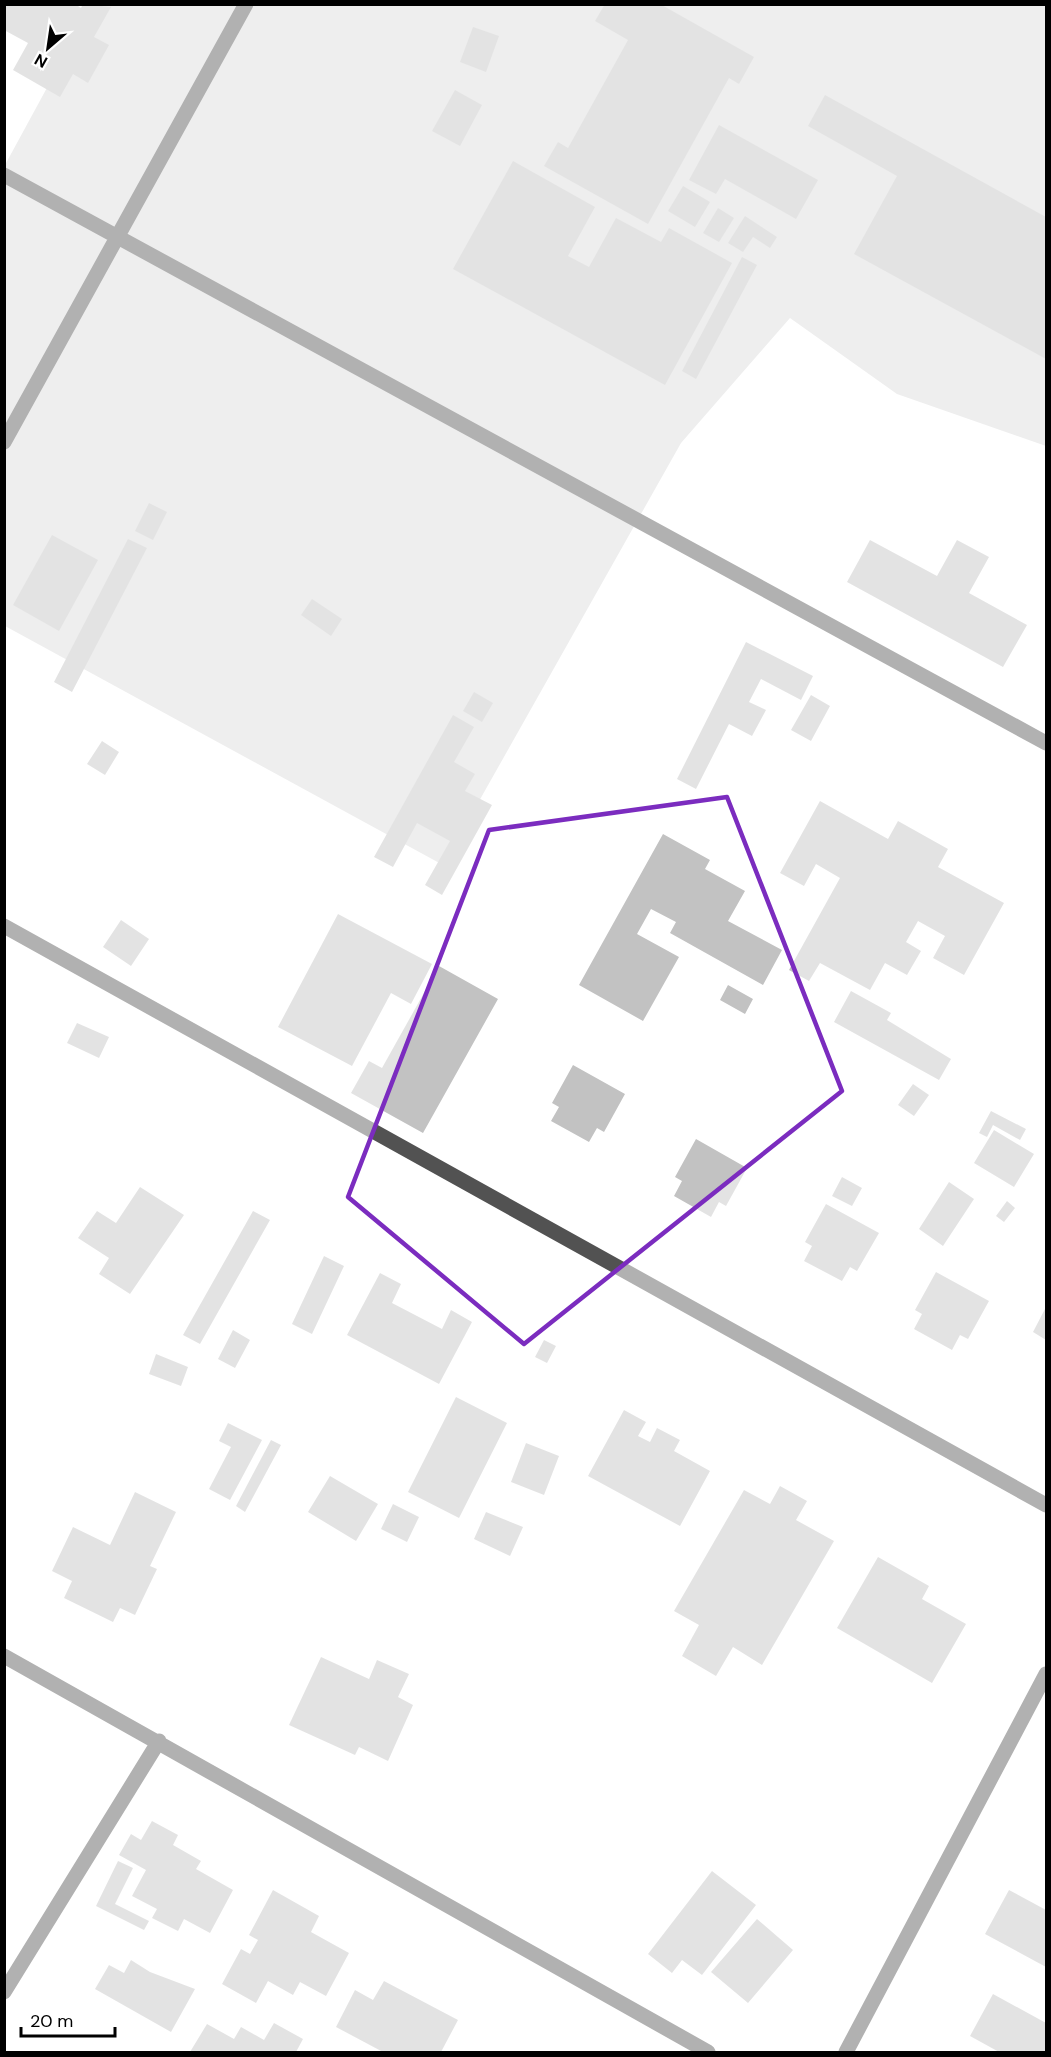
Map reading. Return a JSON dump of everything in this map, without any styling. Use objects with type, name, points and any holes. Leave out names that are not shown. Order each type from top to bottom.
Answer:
[{"type":"street","points":[[4,442],[246,4]]},
{"type":"street","points":[[4,175],[1047,743]]},
{"type":"street","points":[[4,926],[1047,1504]]},
{"type":"street","points":[[4,1656],[159,1741],[708,2052]]},
{"type":"street","points":[[846,2052],[1047,1674]]},
{"type":"street","points":[[4,1992],[159,1741]]},
{"type":"highlighted area","points":[[727,797],[842,1091],[524,1344],[348,1197],[489,830]]},
{"type":"shaded area","points":[[92,5],[1046,5],[1046,446],[897,394],[790,318],[681,443],[443,865],[5,626],[5,165]]},
{"type":"building","points":[[4,4],[75,4],[81,8],[83,4],[111,7],[94,37],[109,45],[88,83],[73,74],[60,97],[13,70],[28,43],[4,30]]},
{"type":"building","points":[[605,4],[660,4],[754,57],[739,84],[729,78],[648,224],[544,166],[558,142],[568,148],[628,40],[595,21]]},
{"type":"building","points":[[473,27],[499,36],[486,72],[460,62]]},
{"type":"building","points":[[455,90],[482,105],[460,146],[432,131]]},
{"type":"building","points":[[825,95],[1046,217],[1046,359],[854,254],[897,176],[808,126]]},
{"type":"building","points":[[719,125],[818,180],[796,219],[725,179],[716,194],[689,180]]},
{"type":"building","points":[[513,161],[595,207],[568,256],[589,267],[616,218],[661,242],[669,228],[732,263],[665,385],[453,269]]},
{"type":"building","points":[[683,186],[710,202],[695,227],[668,211]]},
{"type":"building","points":[[718,208],[734,218],[719,242],[703,233]]},
{"type":"building","points":[[745,216],[777,237],[770,248],[753,237],[743,252],[728,243]]},
{"type":"building","points":[[742,257],[757,265],[696,379],[682,371]]},
{"type":"building","points":[[149,503],[167,512],[153,540],[135,531]]},
{"type":"building","points":[[52,535],[98,560],[59,631],[13,605]]},
{"type":"building","points":[[128,539],[147,548],[72,692],[54,682]]},
{"type":"building","points":[[870,540],[937,576],[957,540],[989,557],[969,593],[1027,625],[1003,667],[847,582]]},
{"type":"building","points":[[312,599],[342,619],[331,636],[301,615]]},
{"type":"building","points":[[746,642],[813,676],[801,700],[761,679],[749,702],[766,710],[752,736],[729,724],[696,789],[677,779]]},
{"type":"building","points":[[474,692],[493,703],[482,722],[463,711]]},
{"type":"building","points":[[811,695],[830,706],[811,741],[791,730]]},
{"type":"building","points":[[453,715],[474,727],[454,762],[475,774],[465,791],[492,805],[442,895],[425,885],[450,841],[417,823],[393,867],[374,857]]},
{"type":"building","points":[[102,741],[119,752],[105,775],[87,764]]},
{"type":"building","points":[[820,801],[888,839],[898,821],[948,849],[938,867],[1004,903],[964,975],[933,958],[945,936],[918,921],[906,942],[921,951],[907,975],[885,963],[870,990],[820,963],[809,981],[789,970],[840,878],[816,864],[804,886],[780,873]]},
{"type":"building","points":[[663,834],[710,860],[705,869],[745,891],[728,921],[782,950],[763,985],[670,933],[676,922],[651,909],[637,934],[679,957],[643,1021],[579,985]]},
{"type":"building","points":[[338,914],[432,964],[411,1004],[391,993],[352,1066],[278,1027]]},
{"type":"building","points":[[121,920],[149,939],[131,966],[103,947]]},
{"type":"building","points":[[439,966],[498,999],[423,1133],[351,1093],[369,1061],[382,1068]]},
{"type":"building","points":[[728,985],[753,999],[745,1014],[720,1000]]},
{"type":"building","points":[[851,991],[891,1013],[887,1020],[951,1059],[939,1080],[834,1022]]},
{"type":"building","points":[[77,1023],[109,1037],[99,1058],[67,1043]]},
{"type":"building","points":[[573,1065],[625,1094],[604,1132],[597,1128],[589,1142],[551,1121],[559,1107],[552,1103]]},
{"type":"building","points":[[913,1084],[929,1095],[914,1116],[898,1105]]},
{"type":"building","points":[[991,1111],[1026,1129],[1020,1140],[993,1125],[987,1137],[979,1133]]},
{"type":"building","points":[[994,1130],[1034,1154],[1014,1187],[974,1163]]},
{"type":"building","points":[[696,1139],[747,1168],[726,1206],[719,1202],[711,1217],[674,1196],[682,1181],[675,1177]]},
{"type":"building","points":[[842,1177],[862,1188],[852,1206],[832,1196]]},
{"type":"building","points":[[949,1182],[974,1199],[943,1246],[919,1229]]},
{"type":"building","points":[[140,1187],[184,1215],[130,1294],[99,1274],[109,1258],[78,1238],[97,1211],[116,1223]]},
{"type":"building","points":[[1007,1201],[1015,1208],[1004,1222],[996,1216]]},
{"type":"building","points":[[826,1204],[879,1233],[857,1271],[850,1267],[842,1281],[804,1261],[812,1246],[805,1242]]},
{"type":"building","points":[[253,1211],[270,1220],[200,1344],[183,1335]]},
{"type":"building","points":[[324,1256],[344,1266],[312,1334],[292,1324]]},
{"type":"building","points":[[936,1272],[989,1301],[968,1339],[960,1335],[952,1350],[914,1329],[922,1314],[915,1310]]},
{"type":"building","points":[[380,1273],[401,1284],[392,1303],[442,1329],[451,1310],[472,1322],[439,1384],[347,1335]]},
{"type":"building","points":[[1046,1307],[1046,1340],[1033,1332]]},
{"type":"building","points":[[233,1330],[250,1340],[235,1368],[218,1359]]},
{"type":"building","points":[[544,1340],[556,1346],[547,1363],[535,1357]]},
{"type":"building","points":[[156,1354],[188,1367],[181,1386],[149,1374]]},
{"type":"building","points":[[456,1397],[507,1423],[459,1518],[408,1492]]},
{"type":"building","points":[[624,1410],[646,1422],[638,1436],[650,1442],[657,1428],[680,1440],[674,1451],[710,1471],[680,1526],[588,1476]]},
{"type":"building","points":[[228,1423],[262,1440],[230,1500],[209,1489],[231,1447],[219,1441]]},
{"type":"building","points":[[271,1440],[281,1445],[245,1512],[236,1506]]},
{"type":"building","points":[[526,1443],[559,1456],[544,1495],[511,1482]]},
{"type":"building","points":[[330,1476],[378,1504],[356,1541],[308,1512]]},
{"type":"building","points":[[780,1486],[807,1501],[796,1520],[834,1541],[762,1665],[733,1647],[716,1676],[682,1656],[699,1625],[674,1611],[744,1490],[770,1504]]},
{"type":"building","points":[[135,1492],[176,1512],[150,1566],[157,1569],[135,1615],[120,1608],[113,1622],[64,1598],[72,1581],[52,1571],[73,1527],[110,1545]]},
{"type":"building","points":[[393,1504],[419,1517],[407,1542],[381,1529]]},
{"type":"building","points":[[486,1512],[523,1527],[510,1556],[474,1539]]},
{"type":"building","points":[[878,1557],[929,1586],[922,1599],[966,1624],[932,1683],[837,1628]]},
{"type":"building","points":[[321,1657],[369,1679],[377,1660],[409,1674],[398,1697],[413,1705],[388,1761],[359,1747],[355,1755],[289,1725]]},
{"type":"building","points":[[152,1821],[178,1835],[173,1845],[201,1861],[196,1869],[233,1890],[210,1933],[184,1919],[178,1931],[152,1918],[157,1909],[132,1896],[146,1870],[119,1855],[131,1834],[141,1840]]},
{"type":"building","points":[[118,1861],[133,1868],[115,1904],[149,1921],[144,1930],[96,1906]]},
{"type":"building","points":[[712,1871],[756,1905],[702,1975],[682,1960],[672,1973],[648,1954]]},
{"type":"building","points":[[273,1890],[319,1916],[311,1932],[349,1953],[326,1996],[300,1982],[293,1995],[268,1981],[256,2003],[222,1984],[241,1949],[250,1954],[258,1940],[249,1935]]},
{"type":"building","points":[[1009,1890],[1046,1910],[1046,1967],[985,1934]]},
{"type":"building","points":[[757,1919],[793,1950],[748,2003],[711,1972]]},
{"type":"building","points":[[131,1960],[150,1972],[195,1989],[171,2032],[95,1989],[109,1965],[124,1973]]},
{"type":"building","points":[[384,1981],[458,2020],[441,2052],[383,2052],[336,2027],[355,1990],[373,2000]]},
{"type":"building","points":[[993,1994],[1046,2023],[1046,2052],[999,2052],[970,2036]]},
{"type":"building","points":[[274,2023],[303,2039],[296,2052],[190,2052],[207,2024],[234,2039],[241,2027],[264,2040]]}]
